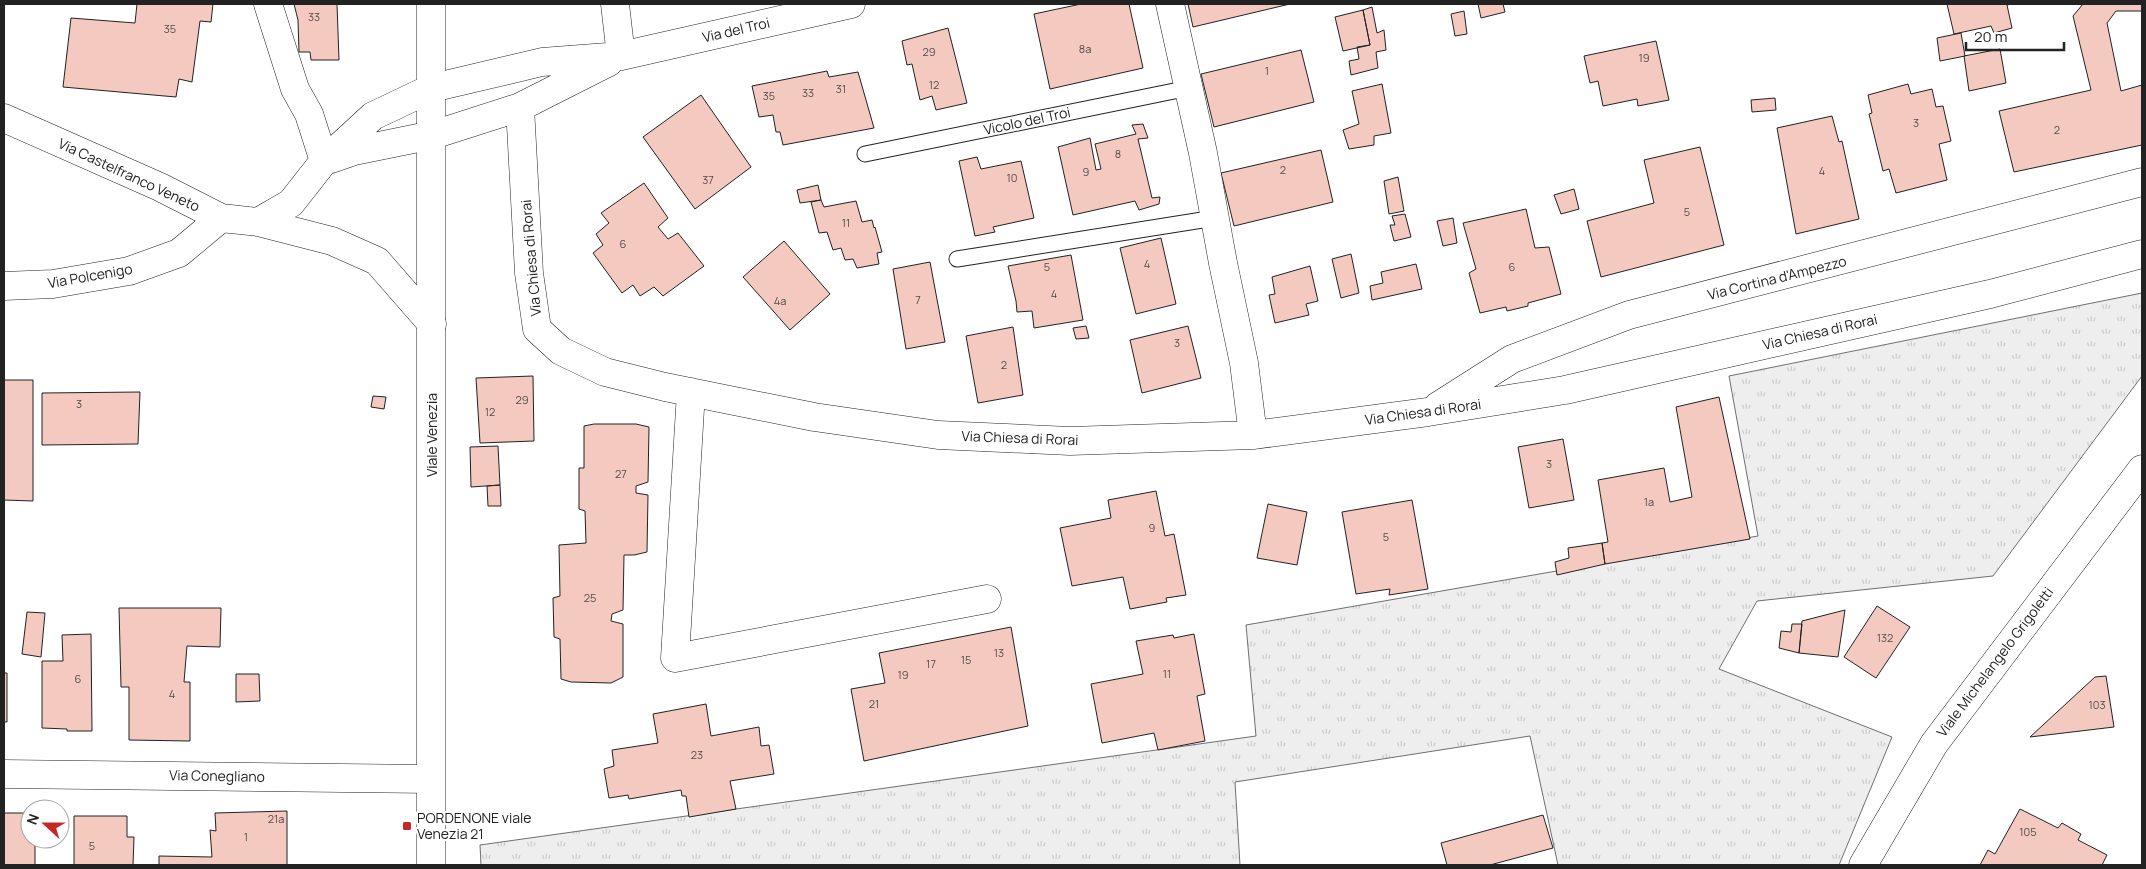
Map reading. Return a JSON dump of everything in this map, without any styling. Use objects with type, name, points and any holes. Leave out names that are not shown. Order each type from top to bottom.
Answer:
[{"type":"street","points":[[268,4],[295,89],[309,114],[324,161]]},
{"type":"street","name":"Viale Venezia","points":[[431,4],[433,135],[431,865]]},
{"type":"street","points":[[615,4],[621,56]]},
{"type":"street","name":"Via del Troi","points":[[432,88],[542,62],[621,56],[851,4]]},
{"type":"street","points":[[1170,4],[1244,363],[1253,435]]},
{"type":"street","name":"Via del Troi","points":[[433,135],[520,107],[621,56]]},
{"type":"street","points":[[258,222],[291,203],[324,161],[373,116],[432,88]]},
{"type":"street","name":"Via Chiesa di Rorai","points":[[520,107],[529,273],[538,328],[561,351],[605,372],[692,392],[814,417],[938,435],[1070,441],[1253,435],[1428,412],[1575,388],[1990,294],[2142,254]]},
{"type":"street","name":"Via Castelfranco Veneto","points":[[4,118],[160,187],[221,218],[258,222],[332,241],[377,261],[432,324]]},
{"type":"street","points":[[324,161],[354,151],[433,135]]},
{"type":"street","name":"Via Cortina d'Ampezzo","points":[[1428,412],[1512,359],[1628,315],[2142,182]]},
{"type":"street","name":"Via Polcenigo","points":[[4,286],[53,284],[129,271],[179,253],[221,218]]},
{"type":"street","points":[[692,392],[675,658],[987,599]]},
{"type":"street","name":"Viale Michelangelo Grigoletti","points":[[1863,865],[1934,744],[2142,469]]},
{"type":"street","name":"Via Conegliano","points":[[4,774],[430,779]]},
{"type":"lane","name":"Vicolo del Troi","points":[[865,154],[1188,88]]},
{"type":"lane","points":[[957,259],[1214,218]]},
{"type":"green space","points":[[2142,293],[2142,376],[1993,576],[1757,601],[1719,669],[1892,737],[1839,865],[1558,865],[1530,736],[1235,782],[1240,865],[481,865],[480,845],[1256,736],[1246,625],[1758,536],[1729,376]]},
{"type":"building","points":[[137,4],[213,4],[211,22],[200,21],[192,82],[179,79],[176,97],[63,87],[71,18],[135,23]]},
{"type":"building","points":[[294,4],[337,4],[339,60],[311,60],[310,52],[299,52],[298,20]]},
{"type":"building","points":[[1081,4],[1129,4],[1143,68],[1050,89],[1034,14]]},
{"type":"building","points":[[1188,4],[1290,4],[1193,27]]},
{"type":"building","points":[[1478,4],[1503,4],[1505,12],[1481,18]]},
{"type":"building","points":[[1947,4],[2012,4],[2007,5],[2012,28],[1994,33],[1991,26],[1954,34]]},
{"type":"building","points":[[2083,4],[2142,4],[2142,11],[2116,11],[2107,23],[2121,91],[2142,85],[2142,145],[2014,172],[1999,111],[2091,90],[2073,16]]},
{"type":"building","points":[[1372,7],[1377,33],[1384,30],[1386,50],[1376,52],[1378,68],[1351,75],[1349,61],[1359,59],[1357,47],[1370,45],[1363,10]]},
{"type":"building","points":[[1363,10],[1370,45],[1343,51],[1335,17]]},
{"type":"building","points":[[1464,11],[1467,34],[1455,36],[1451,14]]},
{"type":"building","points":[[948,28],[967,103],[936,110],[932,96],[920,100],[912,64],[907,65],[902,41]]},
{"type":"building","points":[[1961,33],[1965,56],[1940,61],[1937,38]]},
{"type":"building","points":[[1656,41],[1669,100],[1638,106],[1637,99],[1603,106],[1598,81],[1590,83],[1584,56]]},
{"type":"building","points":[[2000,49],[2006,83],[1969,91],[1964,56]]},
{"type":"building","points":[[1301,50],[1314,102],[1214,127],[1201,74]]},
{"type":"building","points":[[827,71],[829,77],[858,72],[874,128],[783,145],[780,132],[776,132],[773,115],[759,117],[752,86]]},
{"type":"building","points":[[1382,84],[1391,133],[1374,136],[1374,145],[1349,149],[1343,130],[1359,124],[1352,91]]},
{"type":"building","points":[[1908,84],[1911,94],[1932,89],[1936,107],[1943,106],[1951,141],[1939,144],[1947,180],[1896,193],[1889,169],[1883,171],[1869,114],[1872,113],[1868,95]]},
{"type":"building","points":[[701,95],[751,167],[695,209],[643,137]]},
{"type":"building","points":[[1775,98],[1776,110],[1752,112],[1751,100]]},
{"type":"building","points":[[1832,116],[1839,142],[1842,141],[1859,219],[1796,234],[1777,128]]},
{"type":"building","points":[[1143,124],[1148,138],[1138,139],[1152,198],[1160,197],[1159,204],[1139,210],[1135,201],[1073,215],[1058,147],[1090,138],[1096,170],[1101,169],[1095,144],[1136,134],[1132,125]]},
{"type":"building","points":[[1700,147],[1724,245],[1601,277],[1587,221],[1654,203],[1644,160]]},
{"type":"building","points":[[1321,150],[1333,202],[1234,226],[1221,173]]},
{"type":"building","points":[[977,157],[981,169],[1021,161],[1034,218],[993,227],[995,232],[975,236],[959,161]]},
{"type":"building","points":[[1398,177],[1404,211],[1389,214],[1384,181]]},
{"type":"building","points":[[644,183],[668,218],[658,227],[668,239],[678,233],[704,266],[663,296],[654,287],[640,296],[633,285],[622,293],[593,253],[603,245],[596,234],[609,223],[601,213]]},
{"type":"building","points":[[818,185],[821,200],[800,203],[797,190]]},
{"type":"building","points":[[1574,189],[1579,209],[1561,214],[1554,195]]},
{"type":"building","points":[[821,200],[824,207],[856,201],[862,222],[872,220],[875,227],[882,252],[877,253],[879,264],[857,268],[853,259],[845,260],[841,248],[833,250],[827,232],[819,233],[811,202]]},
{"type":"building","points":[[1526,209],[1535,248],[1549,247],[1561,294],[1528,303],[1528,306],[1507,311],[1506,307],[1480,313],[1469,273],[1476,269],[1463,223]]},
{"type":"building","points":[[1405,214],[1411,237],[1394,241],[1390,225],[1395,225],[1392,216]]},
{"type":"building","points":[[1453,218],[1457,243],[1443,246],[1437,221]]},
{"type":"building","points":[[1161,238],[1176,304],[1136,314],[1120,248]]},
{"type":"building","points":[[784,241],[830,294],[790,330],[743,277]]},
{"type":"building","points":[[1351,254],[1359,293],[1341,298],[1332,259]]},
{"type":"building","points":[[1071,255],[1083,320],[1034,328],[1032,311],[1017,312],[1008,266]]},
{"type":"building","points":[[930,262],[945,342],[906,349],[893,269]]},
{"type":"building","points":[[1416,264],[1422,289],[1372,300],[1370,286],[1383,283],[1381,272]]},
{"type":"building","points":[[1310,266],[1318,301],[1306,304],[1309,315],[1275,323],[1269,295],[1275,294],[1272,277]]},
{"type":"building","points":[[1086,326],[1089,338],[1076,339],[1073,328]]},
{"type":"building","points":[[1188,326],[1201,378],[1142,393],[1130,340]]},
{"type":"building","points":[[1013,327],[1023,395],[978,403],[966,336]]},
{"type":"building","points":[[533,376],[534,441],[480,443],[476,378]]},
{"type":"building","points":[[4,380],[33,380],[33,501],[4,500]]},
{"type":"building","points":[[140,392],[138,444],[42,445],[42,393]]},
{"type":"building","points":[[373,396],[386,397],[384,409],[371,407]]},
{"type":"building","points":[[1719,397],[1750,539],[1605,564],[1602,543],[1608,542],[1598,480],[1664,468],[1670,502],[1692,497],[1676,407]]},
{"type":"building","points":[[594,424],[636,424],[649,427],[648,482],[636,486],[636,493],[648,495],[647,552],[624,555],[623,610],[612,614],[611,621],[623,624],[623,677],[611,683],[571,682],[561,679],[560,639],[554,637],[553,598],[560,596],[559,545],[586,543],[585,511],[579,509],[579,468],[584,468],[584,426]]},
{"type":"building","points":[[1563,439],[1574,500],[1529,508],[1518,447]]},
{"type":"building","points":[[498,446],[500,485],[471,487],[470,447]]},
{"type":"building","points":[[500,485],[501,506],[488,506],[487,486]]},
{"type":"building","points":[[1156,491],[1165,536],[1174,534],[1186,595],[1166,598],[1167,602],[1130,609],[1123,577],[1072,586],[1060,528],[1111,518],[1108,500]]},
{"type":"building","points":[[1412,500],[1428,589],[1389,595],[1390,589],[1356,594],[1342,512]]},
{"type":"building","points":[[1268,504],[1307,512],[1297,565],[1257,558]]},
{"type":"building","points":[[1602,543],[1605,564],[1557,575],[1555,562],[1569,558],[1568,548]]},
{"type":"building","points":[[1877,606],[1910,627],[1876,678],[1844,657]]},
{"type":"building","points":[[119,608],[221,608],[220,647],[187,646],[184,682],[190,682],[190,741],[129,740],[129,687],[121,687]]},
{"type":"building","points":[[1845,610],[1838,657],[1799,653],[1802,621]]},
{"type":"building","points":[[27,612],[45,613],[41,657],[22,654]]},
{"type":"building","points":[[1792,624],[1802,624],[1799,653],[1779,648],[1781,631],[1791,632]]},
{"type":"building","points":[[1011,627],[1028,726],[864,761],[851,689],[885,683],[879,653]]},
{"type":"building","points":[[91,634],[92,731],[42,728],[42,661],[63,661],[62,635]]},
{"type":"building","points":[[1194,634],[1205,694],[1197,696],[1205,741],[1158,750],[1154,733],[1102,743],[1091,684],[1143,674],[1136,641],[1173,635],[1174,638]]},
{"type":"building","points":[[4,673],[7,673],[7,722],[4,722]]},
{"type":"building","points":[[236,674],[259,674],[260,701],[236,702]]},
{"type":"building","points":[[2106,676],[2114,727],[2030,737],[2095,677]]},
{"type":"building","points":[[706,704],[711,736],[759,727],[761,746],[769,745],[774,774],[730,781],[736,809],[689,817],[686,796],[682,796],[681,790],[629,799],[628,795],[609,798],[604,769],[614,766],[612,750],[658,743],[653,714]]},
{"type":"building","points":[[2020,809],[2058,828],[2062,823],[2081,834],[2078,840],[2107,855],[2102,865],[1980,865],[1988,850],[1995,854]]},
{"type":"building","points":[[287,811],[287,865],[159,865],[159,856],[212,857],[210,830],[216,831],[215,813]]},
{"type":"building","points":[[4,813],[20,813],[20,849],[35,849],[35,865],[4,865]]},
{"type":"building","points":[[1543,815],[1553,848],[1490,865],[1447,865],[1441,843]]},
{"type":"building","points":[[74,816],[127,816],[127,837],[134,837],[133,865],[74,865]]},
{"type":"place","name":"PORDENONE viale Venezia 21","points":[[407,826]]}]
